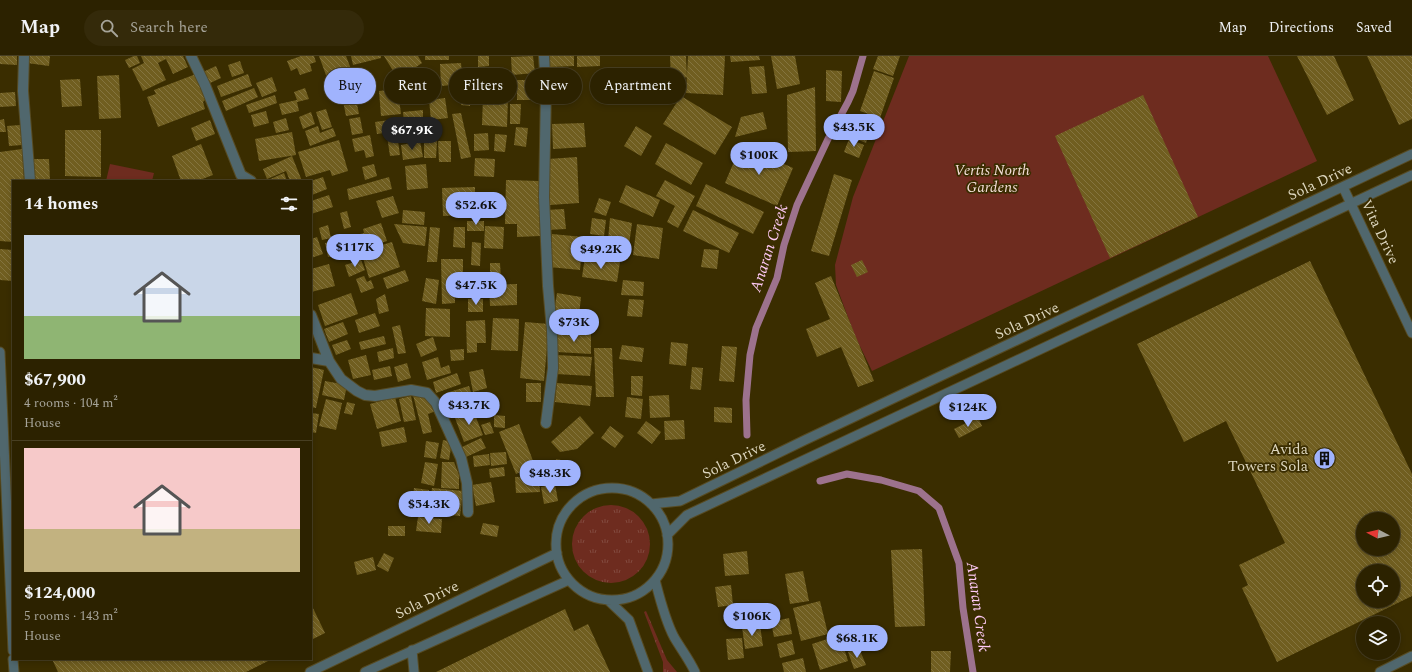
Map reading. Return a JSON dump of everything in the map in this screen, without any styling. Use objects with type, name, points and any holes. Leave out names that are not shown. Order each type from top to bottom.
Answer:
[{"type":"street","points":[[24,56],[23,91],[30,180]]},
{"type":"street","points":[[191,56],[205,85],[241,175],[249,180]]},
{"type":"street","points":[[544,56],[546,90],[544,197],[553,368],[546,423]]},
{"type":"street","points":[[312,318],[329,361],[341,379],[365,395],[375,396],[411,390],[427,393],[436,403],[461,458],[467,483],[468,512]]},
{"type":"street","points":[[312,358],[329,361]]},
{"type":"lane","name":"Sola Drive","points":[[651,504],[680,502],[805,440],[1412,154]]},
{"type":"lane","name":"Sola Drive","points":[[667,535],[687,515],[1412,175]]},
{"type":"lane","name":"Vita Drive","points":[[1343,187],[1412,333]]},
{"type":"lane","points":[[0,352],[12,628]]},
{"type":"lane","points":[[619,488],[637,494],[651,504],[662,520],[667,535],[667,552],[664,564],[655,580],[636,594],[626,599],[608,600],[593,596],[580,590],[569,580],[561,567],[557,553],[557,538],[560,523],[570,507],[584,495],[601,489],[619,488]]},
{"type":"lane","name":"Sola Drive","points":[[310,672],[557,553]]},
{"type":"lane","points":[[365,672],[569,580]]},
{"type":"lane","points":[[655,580],[661,603],[674,636],[695,672]]},
{"type":"lane","points":[[608,600],[629,620],[648,672]]},
{"type":"lane","points":[[412,650],[414,672]]},
{"type":"lane","points":[[1380,672],[1412,656]]},
{"type":"lane","points":[[13,660],[14,672]]},
{"type":"green space","name":"Vertis North Gardens","points":[[909,56],[1268,56],[1317,161],[872,371],[855,336],[836,285],[835,265],[853,197]]},
{"type":"green space","points":[[110,164],[154,173],[152,180],[106,180]]},
{"type":"green space","points":[[603,505],[619,505],[633,511],[644,522],[650,536],[650,552],[644,566],[633,577],[619,583],[603,583],[589,577],[578,566],[572,552],[572,536],[578,522],[589,511]]},
{"type":"green space","points":[[646,611],[667,660],[677,672],[663,672],[663,662],[644,612]]},
{"type":"building","points":[[0,56],[17,56],[17,65],[0,64]]},
{"type":"building","points":[[28,56],[50,56],[49,66],[27,63]]},
{"type":"building","points":[[137,56],[140,63],[129,68],[125,60]]},
{"type":"building","points":[[141,56],[183,56],[188,67],[173,74],[166,59],[158,63],[166,80],[143,91],[132,69],[144,63]]},
{"type":"building","points":[[301,56],[314,56],[316,62],[310,64],[312,71],[300,75],[297,68],[291,71],[287,61]]},
{"type":"building","points":[[319,56],[346,56],[351,68],[324,68],[324,70]]},
{"type":"building","points":[[351,56],[381,56],[381,58],[353,65]]},
{"type":"building","points":[[384,56],[418,56],[422,63],[414,68],[391,68]]},
{"type":"building","points":[[425,56],[449,56],[449,60],[425,60]]},
{"type":"building","points":[[478,56],[489,56],[489,66],[478,67]]},
{"type":"building","points":[[533,56],[534,68],[525,68],[525,74],[517,75],[517,68],[512,68],[511,57]]},
{"type":"building","points":[[549,56],[574,56],[574,66],[549,67]]},
{"type":"building","points":[[577,56],[600,56],[600,66],[577,67]]},
{"type":"building","points":[[670,56],[686,56],[687,77],[686,68],[671,68]]},
{"type":"building","points":[[688,56],[725,56],[723,95],[686,93]]},
{"type":"building","points":[[730,56],[759,56],[760,60],[731,62]]},
{"type":"building","points":[[771,56],[795,56],[800,84],[777,89]]},
{"type":"building","points":[[878,56],[900,56],[893,76],[873,69]]},
{"type":"building","points":[[1297,56],[1334,56],[1354,100],[1327,115]]},
{"type":"building","points":[[1367,56],[1412,56],[1412,119],[1399,125]]},
{"type":"building","points":[[240,61],[244,73],[232,77],[228,65]]},
{"type":"building","points":[[461,63],[461,68],[449,68],[449,85],[441,86],[440,64]]},
{"type":"building","points":[[216,66],[221,78],[208,84],[203,72]]},
{"type":"building","points":[[764,66],[767,93],[752,94],[749,67]]},
{"type":"building","points":[[826,70],[842,71],[841,102],[826,101]]},
{"type":"building","points":[[874,71],[894,78],[880,118],[860,111]]},
{"type":"building","points":[[196,74],[205,100],[203,102],[205,109],[158,127],[147,97],[156,94],[154,90]]},
{"type":"building","points":[[248,74],[252,86],[221,97],[217,86]]},
{"type":"building","points":[[119,75],[121,118],[99,119],[97,76]]},
{"type":"building","points":[[272,77],[277,91],[262,97],[256,83]]},
{"type":"building","points":[[80,79],[82,106],[62,107],[60,80]]},
{"type":"building","points":[[517,80],[525,80],[525,100],[517,100]]},
{"type":"building","points":[[815,87],[816,151],[788,152],[787,95]]},
{"type":"building","points":[[254,88],[258,97],[226,111],[222,101]]},
{"type":"building","points":[[305,88],[309,99],[297,102],[299,111],[282,115],[279,104],[297,100],[294,92]]},
{"type":"building","points":[[384,90],[384,104],[400,104],[401,114],[381,116],[379,91]]},
{"type":"building","points":[[15,92],[16,106],[0,107],[0,93]]},
{"type":"building","points":[[275,95],[277,103],[249,113],[246,105]]},
{"type":"building","points":[[1143,95],[1198,217],[1110,258],[1055,136]]},
{"type":"building","points":[[441,98],[445,98],[448,118],[431,120],[429,104],[441,104]]},
{"type":"building","points":[[686,99],[732,127],[715,155],[663,124],[676,104],[686,104]]},
{"type":"building","points":[[344,104],[357,104],[359,114],[346,116]]},
{"type":"building","points":[[461,104],[470,104],[470,106]]},
{"type":"building","points":[[483,104],[508,104],[507,127],[482,125]]},
{"type":"building","points":[[510,104],[521,104],[520,124],[510,124]]},
{"type":"building","points":[[326,109],[332,127],[322,130],[316,112]]},
{"type":"building","points":[[423,110],[423,121],[404,123],[403,112]]},
{"type":"building","points":[[266,111],[269,123],[254,127],[251,115]]},
{"type":"building","points":[[311,112],[315,124],[303,129],[299,117]]},
{"type":"building","points":[[763,112],[767,129],[735,137],[741,117]]},
{"type":"building","points":[[461,113],[471,157],[461,159],[452,114]]},
{"type":"building","points":[[854,114],[874,121],[866,143],[846,135]]},
{"type":"building","points":[[360,117],[363,133],[352,135],[349,119]]},
{"type":"building","points":[[286,118],[289,130],[276,133],[273,122]]},
{"type":"building","points":[[4,119],[6,132],[0,132],[0,120]]},
{"type":"building","points":[[396,119],[398,131],[377,134],[375,122]]},
{"type":"building","points":[[210,120],[215,134],[196,141],[191,128]]},
{"type":"building","points":[[584,123],[586,147],[553,149],[552,124]]},
{"type":"building","points":[[417,124],[418,138],[402,140],[401,126]]},
{"type":"building","points":[[20,125],[22,145],[9,146],[7,126]]},
{"type":"building","points":[[318,126],[320,133],[333,128],[336,136],[310,146],[305,131]]},
{"type":"building","points":[[636,126],[652,136],[641,156],[624,146]]},
{"type":"building","points":[[516,127],[528,128],[526,147],[514,145]]},
{"type":"building","points":[[65,130],[101,130],[101,177],[65,176]]},
{"type":"building","points":[[292,132],[296,155],[259,161],[255,139]]},
{"type":"building","points":[[488,133],[489,150],[474,151],[474,134]]},
{"type":"building","points":[[397,134],[400,155],[390,156],[387,136]]},
{"type":"building","points":[[495,134],[507,135],[505,152],[494,151]]},
{"type":"building","points":[[370,135],[374,156],[366,158],[364,150],[355,152],[352,139]]},
{"type":"building","points":[[849,139],[864,145],[859,158],[844,152]]},
{"type":"building","points":[[339,140],[348,171],[332,176],[330,170],[306,177],[298,152]]},
{"type":"building","points":[[420,141],[423,157],[403,160],[401,145]]},
{"type":"building","points":[[424,141],[437,141],[436,158],[424,158]]},
{"type":"building","points":[[438,141],[451,141],[451,162],[439,162]]},
{"type":"building","points":[[666,143],[703,163],[691,185],[655,164]]},
{"type":"building","points":[[201,144],[213,175],[200,180],[181,180],[172,156]]},
{"type":"building","points":[[741,145],[793,168],[777,206],[725,183]]},
{"type":"building","points":[[22,149],[24,180],[12,180],[12,242],[0,241],[0,152]]},
{"type":"building","points":[[292,156],[302,180],[290,180],[286,171],[267,179],[263,169]]},
{"type":"building","points":[[577,157],[579,203],[550,205],[548,159]]},
{"type":"building","points":[[475,158],[495,159],[494,177],[474,176]]},
{"type":"building","points":[[33,159],[49,159],[50,180],[34,180]]},
{"type":"building","points":[[374,164],[377,176],[365,180],[362,167]]},
{"type":"building","points":[[426,164],[428,188],[407,190],[405,166]]},
{"type":"building","points":[[284,173],[287,180],[268,180]]},
{"type":"building","points":[[834,174],[852,180],[829,256],[811,251]]},
{"type":"building","points":[[323,177],[327,189],[312,195],[312,181]]},
{"type":"building","points":[[389,177],[392,189],[349,200],[347,189]]},
{"type":"building","points":[[506,180],[539,181],[540,236],[517,237],[517,224],[505,224]]},
{"type":"building","points":[[665,180],[695,196],[678,228],[667,222],[675,206],[656,196]]},
{"type":"building","points":[[706,184],[764,212],[753,234],[696,206]]},
{"type":"building","points":[[626,185],[660,200],[653,217],[619,202]]},
{"type":"building","points":[[475,187],[475,215],[443,216],[442,188]]},
{"type":"building","points":[[329,195],[333,207],[312,214],[312,201]]},
{"type":"building","points":[[393,196],[399,213],[382,218],[376,201]]},
{"type":"building","points":[[599,198],[611,202],[606,216],[594,212]]},
{"type":"building","points":[[564,209],[566,229],[547,230],[546,210]]},
{"type":"building","points":[[403,210],[425,212],[424,225],[402,223]]},
{"type":"building","points":[[693,210],[739,233],[729,253],[683,231]]},
{"type":"building","points":[[347,211],[351,227],[344,229],[340,213]]},
{"type":"building","points":[[592,218],[606,220],[604,236],[590,234]]},
{"type":"building","points":[[610,218],[632,223],[629,245],[608,240]]},
{"type":"building","points":[[467,221],[484,221],[484,231],[467,231]]},
{"type":"building","points":[[381,223],[387,241],[369,247],[368,245],[360,248],[356,235],[364,233],[363,229]]},
{"type":"building","points":[[394,224],[427,227],[425,246],[403,243]]},
{"type":"building","points":[[637,224],[663,228],[659,259],[633,255]]},
{"type":"building","points":[[328,225],[331,238],[322,240],[319,228]]},
{"type":"building","points":[[485,226],[504,227],[503,249],[484,248]]},
{"type":"building","points":[[430,227],[440,228],[437,262],[427,262]]},
{"type":"building","points":[[454,227],[465,227],[465,248],[453,247]]},
{"type":"building","points":[[552,234],[583,237],[580,270],[549,267]]},
{"type":"building","points":[[317,237],[323,254],[312,258],[312,239]]},
{"type":"building","points":[[346,239],[349,253],[328,257],[325,243]]},
{"type":"building","points":[[392,242],[400,267],[369,278],[363,258],[377,254],[375,247]]},
{"type":"building","points":[[472,242],[481,243],[480,266],[471,265]]},
{"type":"building","points":[[0,249],[12,250],[12,281],[0,280]]},
{"type":"building","points":[[704,249],[719,250],[717,269],[701,267]]},
{"type":"building","points":[[585,257],[620,262],[617,282],[582,277]]},
{"type":"building","points":[[441,259],[463,259],[463,276],[459,276],[459,293],[455,293],[455,303],[442,304]]},
{"type":"building","points":[[361,260],[365,270],[349,277],[345,265]]},
{"type":"building","points":[[862,260],[868,272],[857,277],[851,265]]},
{"type":"building","name":"Avida Towers Sola","points":[[1310,261],[1412,474],[1412,596],[1400,602],[1400,564],[1356,564],[1356,608],[1387,608],[1371,616],[1356,616],[1356,623],[1277,662],[1242,588],[1248,585],[1239,565],[1285,543],[1226,421],[1184,442],[1137,344]]},
{"type":"building","points":[[490,263],[500,263],[501,279],[490,279]]},
{"type":"building","points":[[329,264],[335,286],[312,292],[312,269]]},
{"type":"building","points":[[405,270],[409,281],[387,289],[383,278]]},
{"type":"building","points":[[364,276],[367,282],[371,280],[374,288],[361,293],[356,279]]},
{"type":"building","points":[[831,276],[874,381],[858,387],[841,347],[817,357],[806,329],[830,319],[815,283]]},
{"type":"building","points":[[426,278],[439,280],[436,304],[422,301]]},
{"type":"building","points":[[473,279],[485,279],[485,292],[473,292]]},
{"type":"building","points":[[623,280],[644,282],[643,296],[621,295]]},
{"type":"building","points":[[517,284],[517,305],[490,306],[489,285]]},
{"type":"building","points":[[351,293],[358,314],[325,326],[318,305]]},
{"type":"building","points":[[557,293],[581,297],[579,315],[554,312]]},
{"type":"building","points":[[385,294],[389,311],[379,314],[376,299]]},
{"type":"building","points":[[468,299],[483,299],[483,312],[468,312]]},
{"type":"building","points":[[629,299],[644,300],[642,317],[627,316]]},
{"type":"building","points":[[426,308],[450,309],[450,337],[425,336]]},
{"type":"building","points":[[375,313],[380,326],[359,333],[355,320]]},
{"type":"building","points":[[493,318],[519,319],[518,351],[491,350]]},
{"type":"building","points":[[485,320],[486,343],[477,343],[477,352],[467,353],[466,321]]},
{"type":"building","points":[[343,322],[348,334],[329,342],[324,329]]},
{"type":"building","points":[[525,322],[549,324],[544,381],[520,378]]},
{"type":"building","points":[[400,325],[406,353],[398,354],[392,327]]},
{"type":"building","points":[[558,333],[591,334],[591,354],[557,352]]},
{"type":"building","points":[[384,336],[386,344],[361,350],[359,342]]},
{"type":"building","points":[[433,337],[437,350],[421,357],[416,344]]},
{"type":"building","points":[[347,340],[351,349],[336,355],[332,345]]},
{"type":"building","points":[[671,342],[688,344],[686,366],[669,364]]},
{"type":"building","points":[[622,345],[644,348],[642,362],[619,359]]},
{"type":"building","points":[[722,346],[737,347],[734,382],[719,381]]},
{"type":"building","points":[[393,348],[394,358],[379,362],[377,352]]},
{"type":"building","points":[[594,348],[612,348],[614,397],[596,397]]},
{"type":"building","points":[[464,349],[464,360],[451,361],[450,350]]},
{"type":"building","points":[[366,355],[371,375],[353,379],[348,360]]},
{"type":"building","points":[[557,355],[592,357],[590,376],[556,374]]},
{"type":"building","points":[[438,357],[441,368],[449,365],[451,373],[427,380],[422,362]]},
{"type":"building","points":[[407,363],[411,378],[398,382],[394,367]]},
{"type":"building","points":[[390,366],[392,376],[374,380],[372,370]]},
{"type":"building","points":[[312,367],[324,370],[316,408],[312,407]]},
{"type":"building","points":[[692,367],[703,368],[701,390],[690,389]]},
{"type":"building","points":[[483,369],[487,388],[473,392],[469,372]]},
{"type":"building","points":[[457,373],[461,384],[436,393],[433,382]]},
{"type":"building","points":[[631,376],[643,376],[642,396],[631,395]]},
{"type":"building","points":[[325,381],[347,385],[344,400],[322,395]]},
{"type":"building","points":[[526,383],[541,383],[541,402],[526,402]]},
{"type":"building","points":[[557,383],[592,386],[590,406],[555,402]]},
{"type":"building","points":[[469,386],[476,408],[453,416],[446,393]]},
{"type":"building","points":[[413,395],[428,398],[436,411],[428,414],[432,432],[423,434]]},
{"type":"building","points":[[669,395],[670,417],[650,418],[649,396]]},
{"type":"building","points":[[411,396],[416,420],[404,422],[399,399]]},
{"type":"building","points":[[395,397],[401,421],[377,429],[370,404]]},
{"type":"building","points":[[627,397],[643,399],[641,419],[625,417]]},
{"type":"building","points":[[326,399],[342,403],[336,430],[319,426]]},
{"type":"building","points":[[347,402],[355,404],[352,415],[344,413]]},
{"type":"building","points":[[714,407],[732,408],[732,423],[714,422]]},
{"type":"building","points":[[473,410],[483,435],[464,442],[455,418]]},
{"type":"building","points":[[312,413],[319,414],[316,433],[312,432]]},
{"type":"building","points":[[494,415],[505,416],[505,428],[494,427]]},
{"type":"building","points":[[580,416],[594,433],[577,449],[560,452],[551,442]]},
{"type":"building","points":[[978,417],[982,426],[959,438],[954,429]]},
{"type":"building","points":[[684,420],[685,439],[665,440],[664,421]]},
{"type":"building","points":[[646,421],[661,432],[652,444],[637,433]]},
{"type":"building","points":[[490,422],[494,433],[485,435],[481,425]]},
{"type":"building","points":[[519,424],[535,466],[516,474],[499,432]]},
{"type":"building","points":[[610,426],[624,436],[615,448],[601,438]]},
{"type":"building","points":[[404,427],[407,442],[382,447],[379,432]]},
{"type":"building","points":[[481,438],[486,448],[466,457],[462,447]]},
{"type":"building","points":[[443,440],[452,442],[449,460],[440,458]]},
{"type":"building","points":[[426,441],[439,443],[436,459],[424,457]]},
{"type":"building","points":[[506,452],[507,464],[491,466],[490,453]]},
{"type":"building","points":[[489,454],[490,465],[474,467],[473,456]]},
{"type":"building","points":[[556,459],[566,461],[564,475],[554,474]]},
{"type":"building","points":[[425,462],[438,464],[434,486],[421,483]]},
{"type":"building","points":[[442,462],[454,462],[459,475],[459,489],[441,488]]},
{"type":"building","points":[[504,467],[505,476],[490,478],[489,469]]},
{"type":"building","points":[[539,476],[540,492],[516,493],[515,477]]},
{"type":"building","points":[[491,482],[495,502],[476,506],[472,485]]},
{"type":"building","points":[[555,484],[558,501],[544,504],[541,487]]},
{"type":"building","points":[[414,488],[429,490],[427,507],[412,505]]},
{"type":"building","points":[[432,488],[463,491],[460,516],[429,513]]},
{"type":"building","points":[[418,517],[442,519],[441,533],[416,531]]},
{"type":"building","points":[[483,523],[499,526],[497,537],[480,534]]},
{"type":"building","points":[[388,526],[405,526],[405,536],[388,536]]},
{"type":"building","points":[[922,549],[925,626],[895,627],[891,550]]},
{"type":"building","points":[[747,551],[749,574],[725,576],[723,554]]},
{"type":"building","points":[[384,553],[394,558],[388,572],[377,566]]},
{"type":"building","points":[[373,557],[376,570],[357,575],[354,562]]},
{"type":"building","points":[[803,571],[809,601],[790,604],[785,574]]},
{"type":"building","points":[[731,585],[733,605],[718,607],[715,587]]},
{"type":"building","points":[[820,601],[828,634],[801,641],[793,608]]},
{"type":"building","points":[[312,606],[325,633],[312,640]]},
{"type":"building","points":[[565,609],[574,631],[588,624],[610,672],[436,672]]},
{"type":"building","points":[[789,618],[792,634],[774,637],[771,622]]},
{"type":"building","points":[[760,625],[763,646],[745,649],[742,627]]},
{"type":"building","points":[[840,635],[848,661],[820,670],[812,644]]},
{"type":"building","points":[[742,638],[744,658],[728,660],[726,639]]},
{"type":"building","points":[[792,640],[795,654],[780,658],[777,644]]},
{"type":"building","points":[[859,648],[866,665],[854,669],[848,652]]},
{"type":"building","points":[[931,651],[951,651],[950,672],[931,672]]},
{"type":"building","points":[[803,658],[806,672],[784,672],[782,663]]},
{"type":"building","points":[[52,660],[270,660],[246,672],[58,672]]},
{"type":"waterway","name":"Anaran Creek","points":[[747,435],[746,400],[750,355],[756,328],[777,278],[784,245],[797,205],[828,139],[853,91],[863,56]]},
{"type":"waterway","name":"Anaran Creek","points":[[820,481],[847,474],[881,480],[919,491],[939,508],[959,563],[963,608],[973,672]]},
{"type":"place","name":"Avida Towers Sola","points":[[1324,458]]}]
